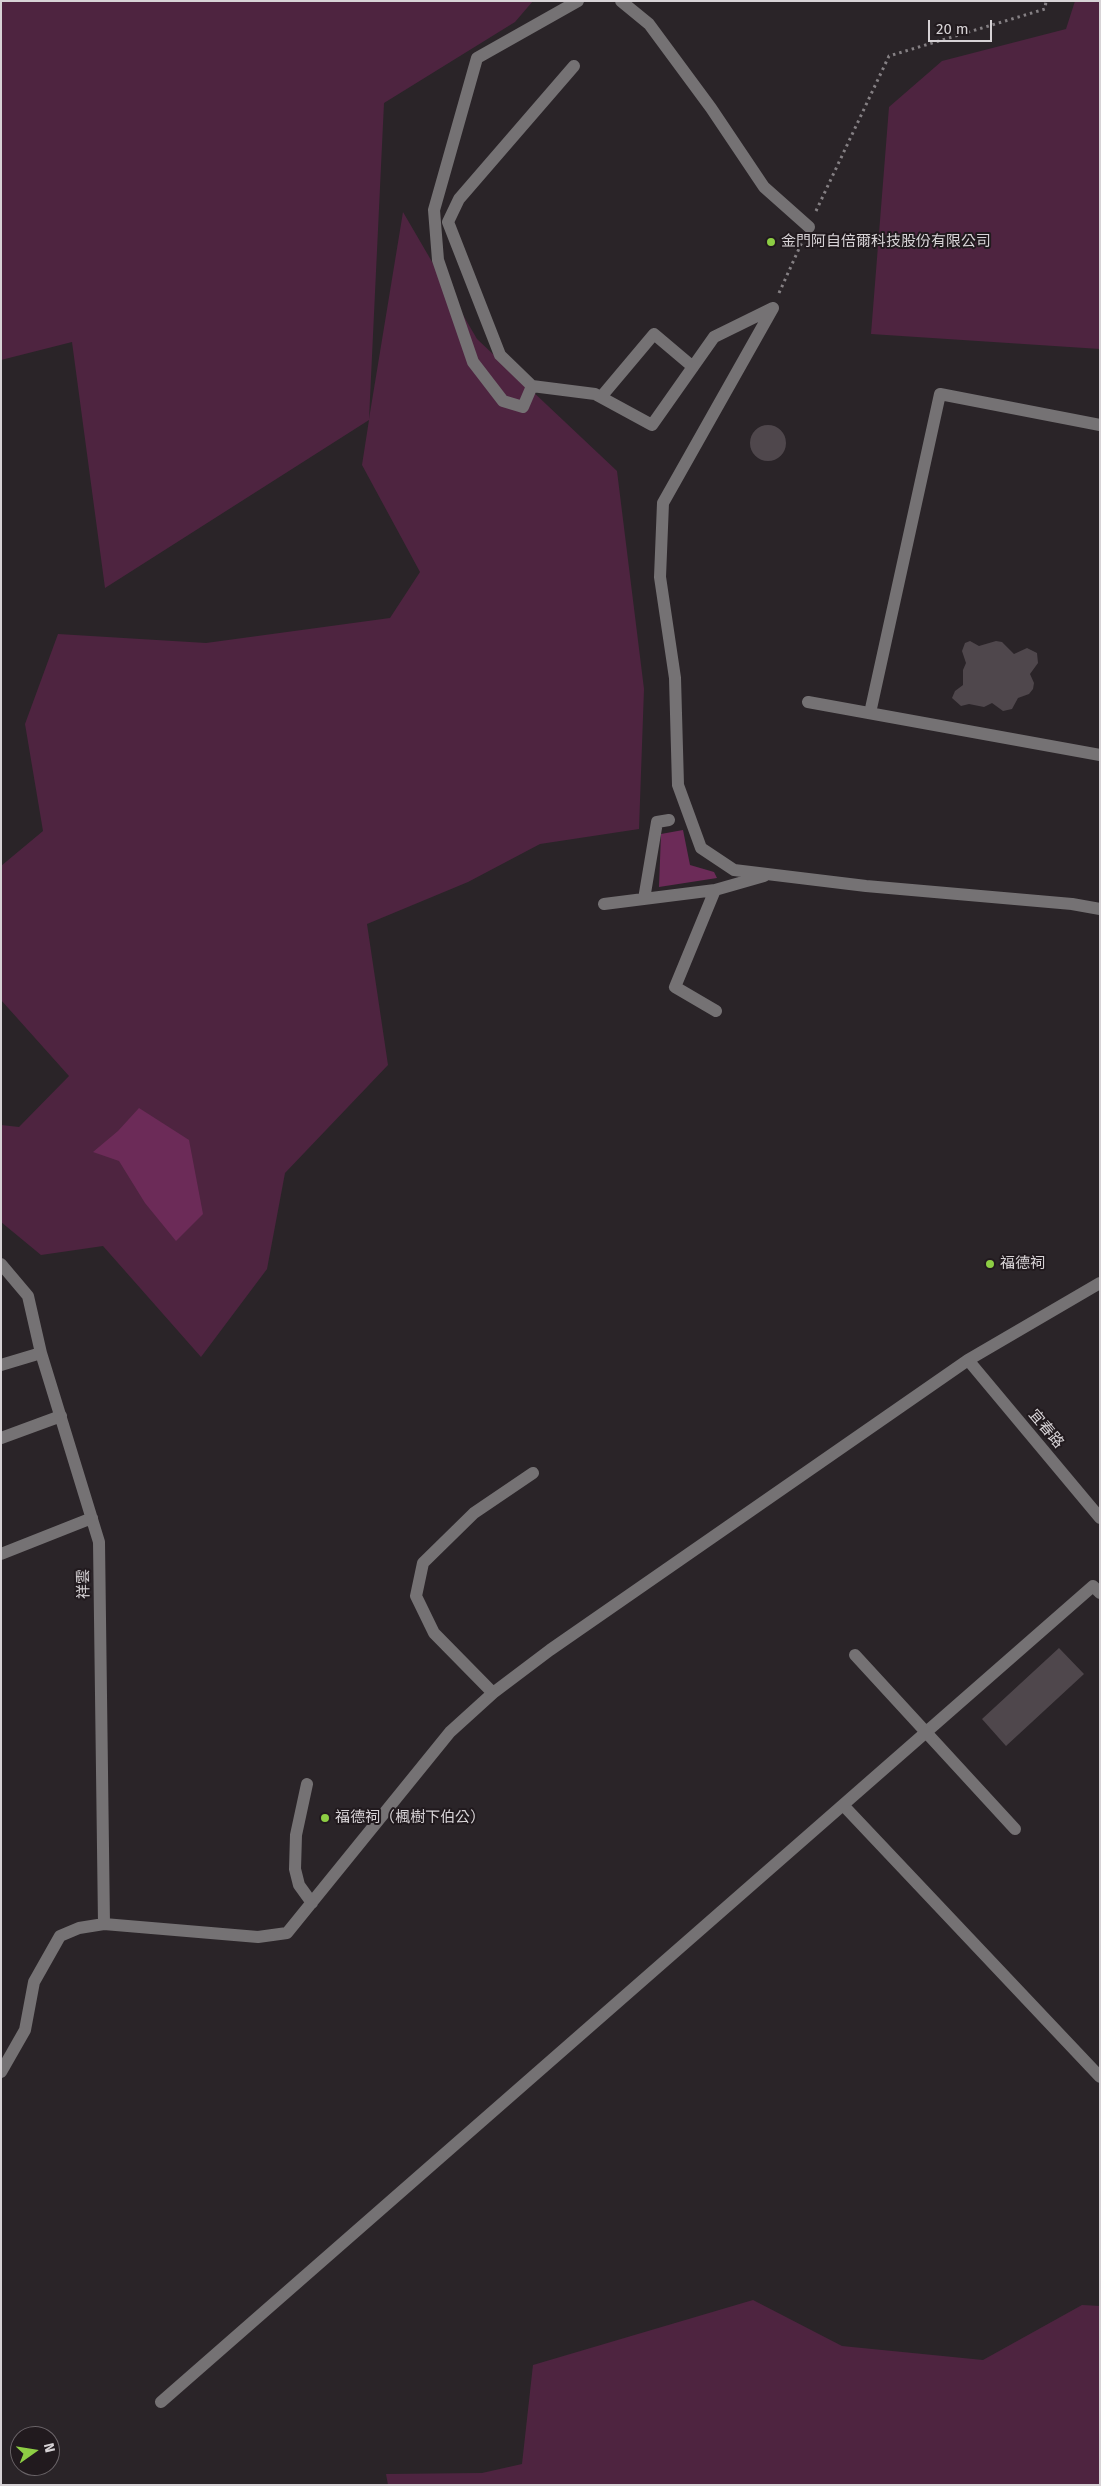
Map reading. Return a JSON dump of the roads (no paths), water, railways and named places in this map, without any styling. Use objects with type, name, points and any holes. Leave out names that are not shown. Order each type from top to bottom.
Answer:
[{"type":"street","points":[[532,386],[523,408],[503,401],[473,362],[438,260],[434,210],[477,58],[578,1]]},
{"type":"street","points":[[621,1],[649,24],[711,108],[764,188],[809,227]]},
{"type":"street","points":[[574,66],[459,200],[448,222],[500,355],[532,386],[595,394],[652,425],[714,337],[773,308],[663,502],[660,577],[675,678],[678,784],[701,848],[734,870],[866,886],[1072,904],[1100,909]]},
{"type":"street","points":[[601,397],[654,334],[692,367]]},
{"type":"street","points":[[870,713],[940,394],[1100,425]]},
{"type":"street","points":[[808,702],[1100,755]]},
{"type":"street","points":[[644,898],[657,822],[669,820]]},
{"type":"street","points":[[604,904],[715,890],[771,874]]},
{"type":"street","points":[[715,890],[675,987],[716,1011]]},
{"type":"street","name":"祥雲","points":[[3,1267],[28,1296],[41,1353],[99,1542],[104,1924]]},
{"type":"street","points":[[1,2072],[25,2030],[34,1982],[60,1936],[79,1928],[104,1924],[258,1937],[287,1933],[450,1732],[493,1693],[550,1650],[968,1360],[1100,1283]]},
{"type":"street","points":[[1,1365],[41,1353]]},
{"type":"street","name":"宜春路","points":[[968,1360],[1100,1518]]},
{"type":"street","points":[[1,1438],[60,1416]]},
{"type":"street","points":[[493,1693],[434,1633],[416,1596],[423,1563],[474,1512],[533,1473]]},
{"type":"street","points":[[1,1554],[92,1518]]},
{"type":"street","points":[[161,2402],[1093,1586],[1100,1592]]},
{"type":"street","points":[[855,1655],[1015,1829]]},
{"type":"street","points":[[307,1784],[296,1835],[295,1870],[300,1885],[312,1903]]},
{"type":"street","points":[[843,1805],[1100,2077]]},
{"type":"place","name":"金門阿自倍爾科技股份有限公司","points":[[771,242]]},
{"type":"place","name":"福德祠","points":[[990,1264]]},
{"type":"place","name":"福德祠（楓樹下伯公）","points":[[325,1818]]}]
